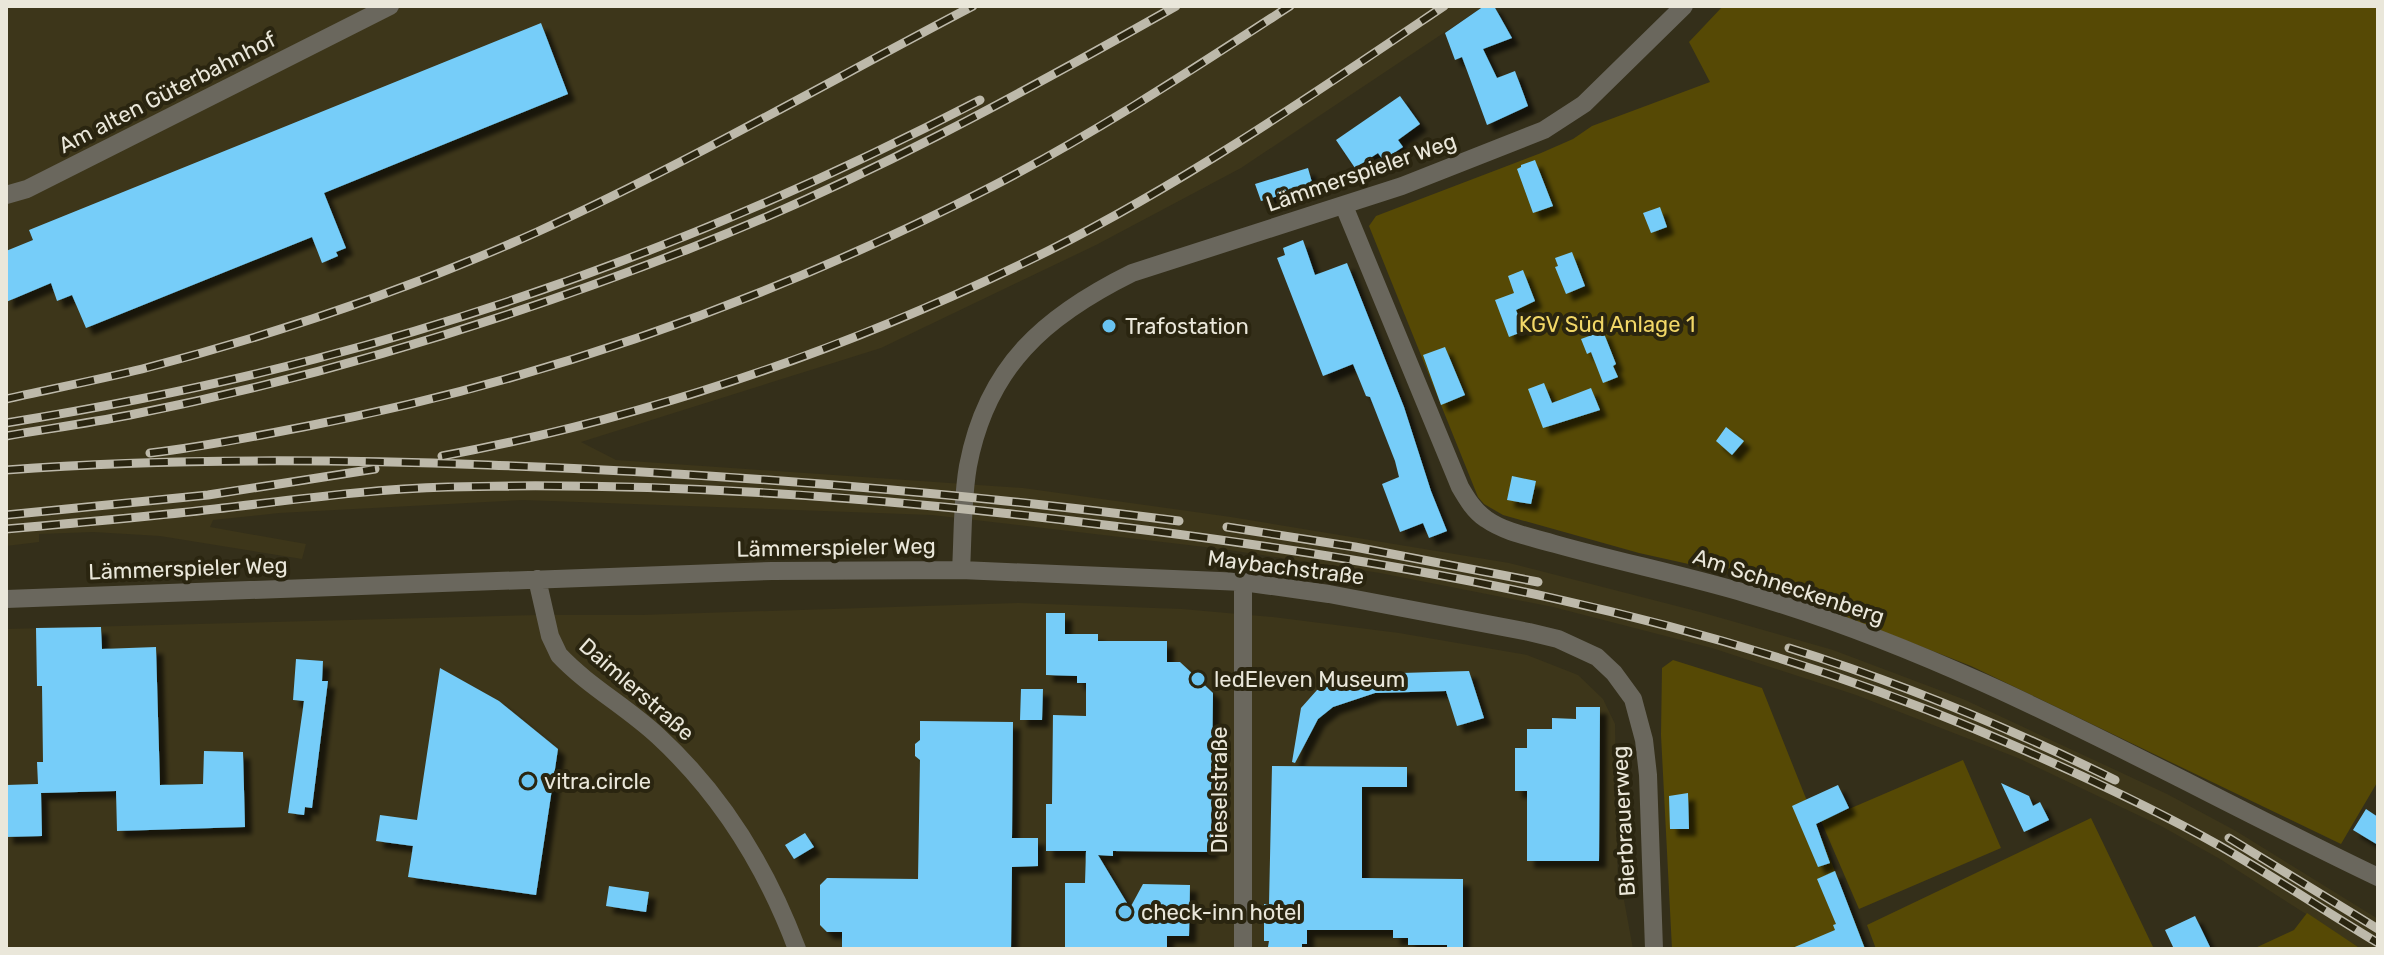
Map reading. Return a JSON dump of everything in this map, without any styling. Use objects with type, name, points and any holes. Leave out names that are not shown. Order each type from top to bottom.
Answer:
[{"type":"street","name":"Am alten Güterbahnhof","points":[[6,195],[27,189],[390,6]]},
{"type":"street","name":"Lämmerspieler Weg","points":[[6,599],[786,570],[961,570],[968,466],[986,408],[1019,354],[1041,331],[1077,302],[1132,273],[1344,206],[1505,147],[1551,126],[1584,104],[1684,6]]},
{"type":"street","name":"Am Schneckenberg","points":[[1344,206],[1460,487],[1470,504],[1486,519],[1519,533],[1614,561],[1770,600],[1921,655],[2037,706],[2378,877]]},
{"type":"street","name":"Maybachstraße","points":[[961,570],[1243,582],[1329,594],[1529,632],[1558,639],[1597,657]]},
{"type":"street","name":"Daimlerstraße","points":[[537,579],[550,636],[559,655],[658,735],[707,789],[771,884],[797,949]]},
{"type":"street","name":"Dieselstraße","points":[[1243,582],[1243,949]]},
{"type":"street","name":"Bierbrauerweg","points":[[1597,657],[1614,673],[1633,699],[1644,740],[1654,949]]},
{"type":"shaded area","points":[[6,6],[1484,6],[1241,168],[1096,245],[881,348],[581,442],[616,460],[1023,488],[1231,517],[1509,563],[1700,612],[1833,650],[1963,699],[2167,794],[2236,831],[2378,919],[2378,949],[2361,949],[2220,859],[2161,826],[2018,758],[1856,695],[1712,648],[1553,607],[1380,573],[1222,549],[932,515],[523,500],[279,513],[213,520],[210,527],[306,544],[302,559],[160,536],[93,532],[39,534],[39,542],[6,546]]},
{"type":"shaded area","points":[[1019,603],[1182,609],[1399,633],[1527,655],[1578,675],[1603,699],[1615,724],[1618,900],[1624,900],[1633,949],[6,949],[6,629]]},
{"type":"green space","name":"KGV Süd Anlage 1","points":[[1723,6],[2378,6],[2378,781],[2341,844],[1971,666],[1720,571],[1639,553],[1503,515],[1478,497],[1369,226],[1376,216],[1541,153],[1573,139],[1592,126],[1710,82],[1689,42]]},
{"type":"green space","points":[[1673,660],[1762,688],[1866,949],[1672,949],[1661,735],[1662,668]]},
{"type":"green space","points":[[1963,760],[2001,848],[1859,909],[1821,821]]},
{"type":"green space","points":[[2091,818],[2154,949],[1876,949],[1867,925]]},
{"type":"green space","points":[[2307,913],[2361,949],[2253,949],[2294,930]]},
{"type":"building","points":[[1484,6],[1494,6],[1512,38],[1483,49],[1497,78],[1515,71],[1528,106],[1487,125],[1462,57],[1455,60],[1445,33]]},
{"type":"building","points":[[541,23],[568,94],[324,193],[346,248],[336,252],[338,256],[322,263],[312,237],[86,328],[72,295],[57,301],[51,283],[6,302],[6,251],[33,240],[29,230]]},
{"type":"building","points":[[1400,96],[1420,124],[1398,140],[1403,147],[1383,160],[1378,153],[1355,168],[1336,140]]},
{"type":"building","points":[[1535,160],[1553,206],[1533,213],[1517,169]]},
{"type":"building","points":[[1308,168],[1313,186],[1261,201],[1255,184]]},
{"type":"building","points":[[1660,207],[1667,227],[1651,233],[1643,213]]},
{"type":"building","points":[[1303,240],[1315,275],[1347,263],[1404,407],[1447,531],[1429,538],[1423,523],[1400,532],[1382,484],[1399,477],[1370,397],[1366,396],[1353,364],[1323,376],[1277,258],[1285,255],[1283,248]]},
{"type":"building","points":[[1572,252],[1585,286],[1566,294],[1555,267],[1558,266],[1555,258]]},
{"type":"building","points":[[1523,270],[1535,301],[1516,310],[1524,331],[1509,337],[1495,300],[1514,293],[1508,276]]},
{"type":"building","points":[[1603,331],[1618,377],[1603,383],[1591,352],[1587,354],[1581,339]]},
{"type":"building","points":[[1445,347],[1465,395],[1441,405],[1423,355]]},
{"type":"building","points":[[1544,383],[1552,403],[1591,388],[1600,410],[1543,428],[1528,389]]},
{"type":"building","points":[[1726,427],[1744,441],[1732,455],[1716,441]]},
{"type":"building","points":[[1512,476],[1536,481],[1531,504],[1507,500]]},
{"type":"building","points":[[1046,613],[1065,613],[1065,634],[1098,634],[1098,641],[1167,641],[1167,662],[1180,662],[1213,693],[1211,852],[1113,851],[1113,856],[1098,855],[1130,908],[1143,884],[1190,885],[1189,936],[1167,936],[1167,949],[1065,949],[1065,883],[1085,883],[1086,851],[1046,851],[1046,804],[1052,804],[1053,715],[1086,716],[1086,683],[1077,683],[1077,676],[1046,675]]},
{"type":"building","points":[[101,627],[102,649],[156,647],[160,785],[203,784],[204,751],[243,752],[245,827],[117,831],[116,791],[41,793],[42,836],[6,837],[6,785],[38,784],[37,762],[43,762],[42,686],[37,686],[36,628]]},
{"type":"building","points":[[296,659],[323,661],[322,681],[328,681],[312,808],[305,807],[304,815],[288,813],[304,701],[293,700]]},
{"type":"building","points":[[440,668],[499,701],[558,749],[536,895],[408,877],[413,846],[376,841],[380,815],[417,820]]},
{"type":"building","points":[[1469,671],[1484,718],[1457,726],[1446,691],[1375,693],[1333,707],[1318,719],[1295,763],[1292,762],[1301,708],[1317,690],[1343,679],[1367,674]]},
{"type":"building","points":[[1021,689],[1043,689],[1042,720],[1020,720]]},
{"type":"building","points":[[1576,707],[1600,707],[1599,861],[1527,861],[1527,791],[1515,791],[1515,748],[1527,748],[1527,729],[1552,729],[1552,718],[1576,719]]},
{"type":"building","points":[[920,721],[1013,722],[1012,838],[1038,838],[1038,866],[1012,867],[1011,949],[842,949],[842,932],[827,932],[820,925],[820,885],[827,878],[918,879],[920,760],[915,756],[915,744],[920,740]]},
{"type":"building","points":[[1272,766],[1407,767],[1407,787],[1362,787],[1362,878],[1463,879],[1463,949],[1447,949],[1447,945],[1408,945],[1408,938],[1393,938],[1393,930],[1307,930],[1307,944],[1302,944],[1302,947],[1268,947],[1269,941],[1264,941],[1264,904],[1269,904]]},
{"type":"building","points":[[2001,783],[2029,796],[2033,806],[2040,802],[2049,820],[2024,832]]},
{"type":"building","points":[[1838,785],[1849,808],[1816,824],[1830,863],[1818,867],[1792,806]]},
{"type":"building","points":[[1688,793],[1689,829],[1670,829],[1669,796]]},
{"type":"building","points":[[2366,809],[2378,817],[2378,845],[2353,830]]},
{"type":"building","points":[[805,833],[814,847],[794,859],[785,845]]},
{"type":"building","points":[[1835,871],[1865,949],[1790,949],[1835,930],[1833,925],[1836,924],[1817,879]]},
{"type":"building","points":[[609,886],[649,892],[646,912],[606,906]]},
{"type":"building","points":[[2195,916],[2211,949],[2174,949],[2165,930]]},
{"type":"railway","points":[[6,399],[142,369],[243,341],[441,273],[648,179],[973,6]]},
{"type":"railway","points":[[6,436],[130,415],[273,383],[415,344],[623,274],[754,222],[877,166],[1058,72],[1176,6]]},
{"type":"railway","points":[[150,453],[303,427],[482,386],[657,331],[742,299],[911,227],[1031,166],[1144,100],[1290,6]]},
{"type":"railway","points":[[442,456],[598,421],[675,399],[827,347],[976,285],[1100,224],[1200,166],[1444,6]]},
{"type":"railway","points":[[6,423],[238,378],[486,309],[571,280],[738,214],[980,100]]},
{"type":"railway","points":[[6,470],[127,463],[247,461],[488,465],[834,485],[1179,521]]},
{"type":"railway","points":[[6,515],[208,495],[375,469]]},
{"type":"railway","points":[[6,529],[419,488],[531,486],[698,489],[864,500],[1030,516],[1223,540],[1443,576],[1552,598],[1766,654],[1871,689],[1975,729],[2099,784],[2190,830],[2378,943]]},
{"type":"railway","points":[[1227,527],[1355,547],[1538,582]]},
{"type":"railway","points":[[1789,648],[1955,708],[2115,780]]},
{"type":"railway","points":[[2229,838],[2378,929]]},
{"type":"place","name":"Trafostation","points":[[1109,326]]},
{"type":"place","name":"ledEleven Museum","points":[[1198,679]]},
{"type":"place","name":"vitra.circle","points":[[528,781]]},
{"type":"place","name":"check-inn hotel","points":[[1125,912]]}]
